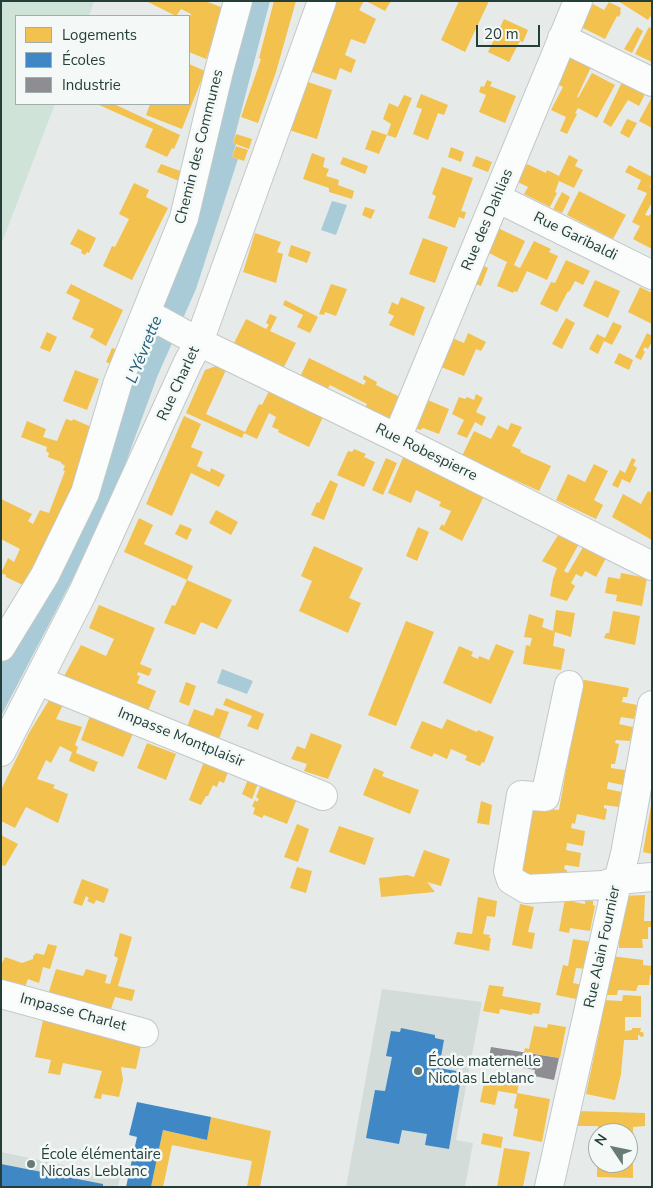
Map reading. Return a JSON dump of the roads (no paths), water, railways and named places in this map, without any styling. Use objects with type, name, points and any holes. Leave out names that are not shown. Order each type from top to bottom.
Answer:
[{"type":"street","name":"Chemin des Communes","points":[[1,646],[48,576],[85,493],[118,382],[149,315],[184,218],[218,71],[238,1]]},
{"type":"street","name":"Rue Charlet","points":[[1,752],[39,681],[184,370],[191,338],[322,1]]},
{"type":"street","name":"Rue des Dahlias","points":[[397,438],[578,1]]},
{"type":"street","points":[[562,38],[652,82]]},
{"type":"street","name":"Rue Garibaldi","points":[[497,198],[652,275]]},
{"type":"street","name":"Rue Robespierre","points":[[149,315],[191,338],[397,438],[652,566]]},
{"type":"street","points":[[48,576],[79,592]]},
{"type":"street","name":"Impasse Montplaisir","points":[[39,681],[323,796]]},
{"type":"street","points":[[569,685],[545,797],[521,796],[508,871],[511,880],[526,889],[604,885],[618,880],[652,877]]},
{"type":"street","name":"Rue Alain Fournier","points":[[549,1187],[625,854],[652,706]]},
{"type":"street","name":"Impasse Charlet","points":[[1,994],[144,1033]]},
{"type":"water","name":"L'Yévrette","points":[[249,1],[270,1],[233,143],[236,144],[232,157],[238,159],[196,289],[157,377],[118,484],[73,578],[1,716],[1,660],[56,570]]},
{"type":"water","points":[[332,201],[347,205],[336,235],[321,230]]},
{"type":"water","points":[[222,669],[253,681],[247,694],[217,683]]},
{"type":"place","name":"École maternelle Nicolas Leblanc","points":[[418,1071]]},
{"type":"place","name":"École élémentaire Nicolas Leblanc","points":[[31,1164]]}]
